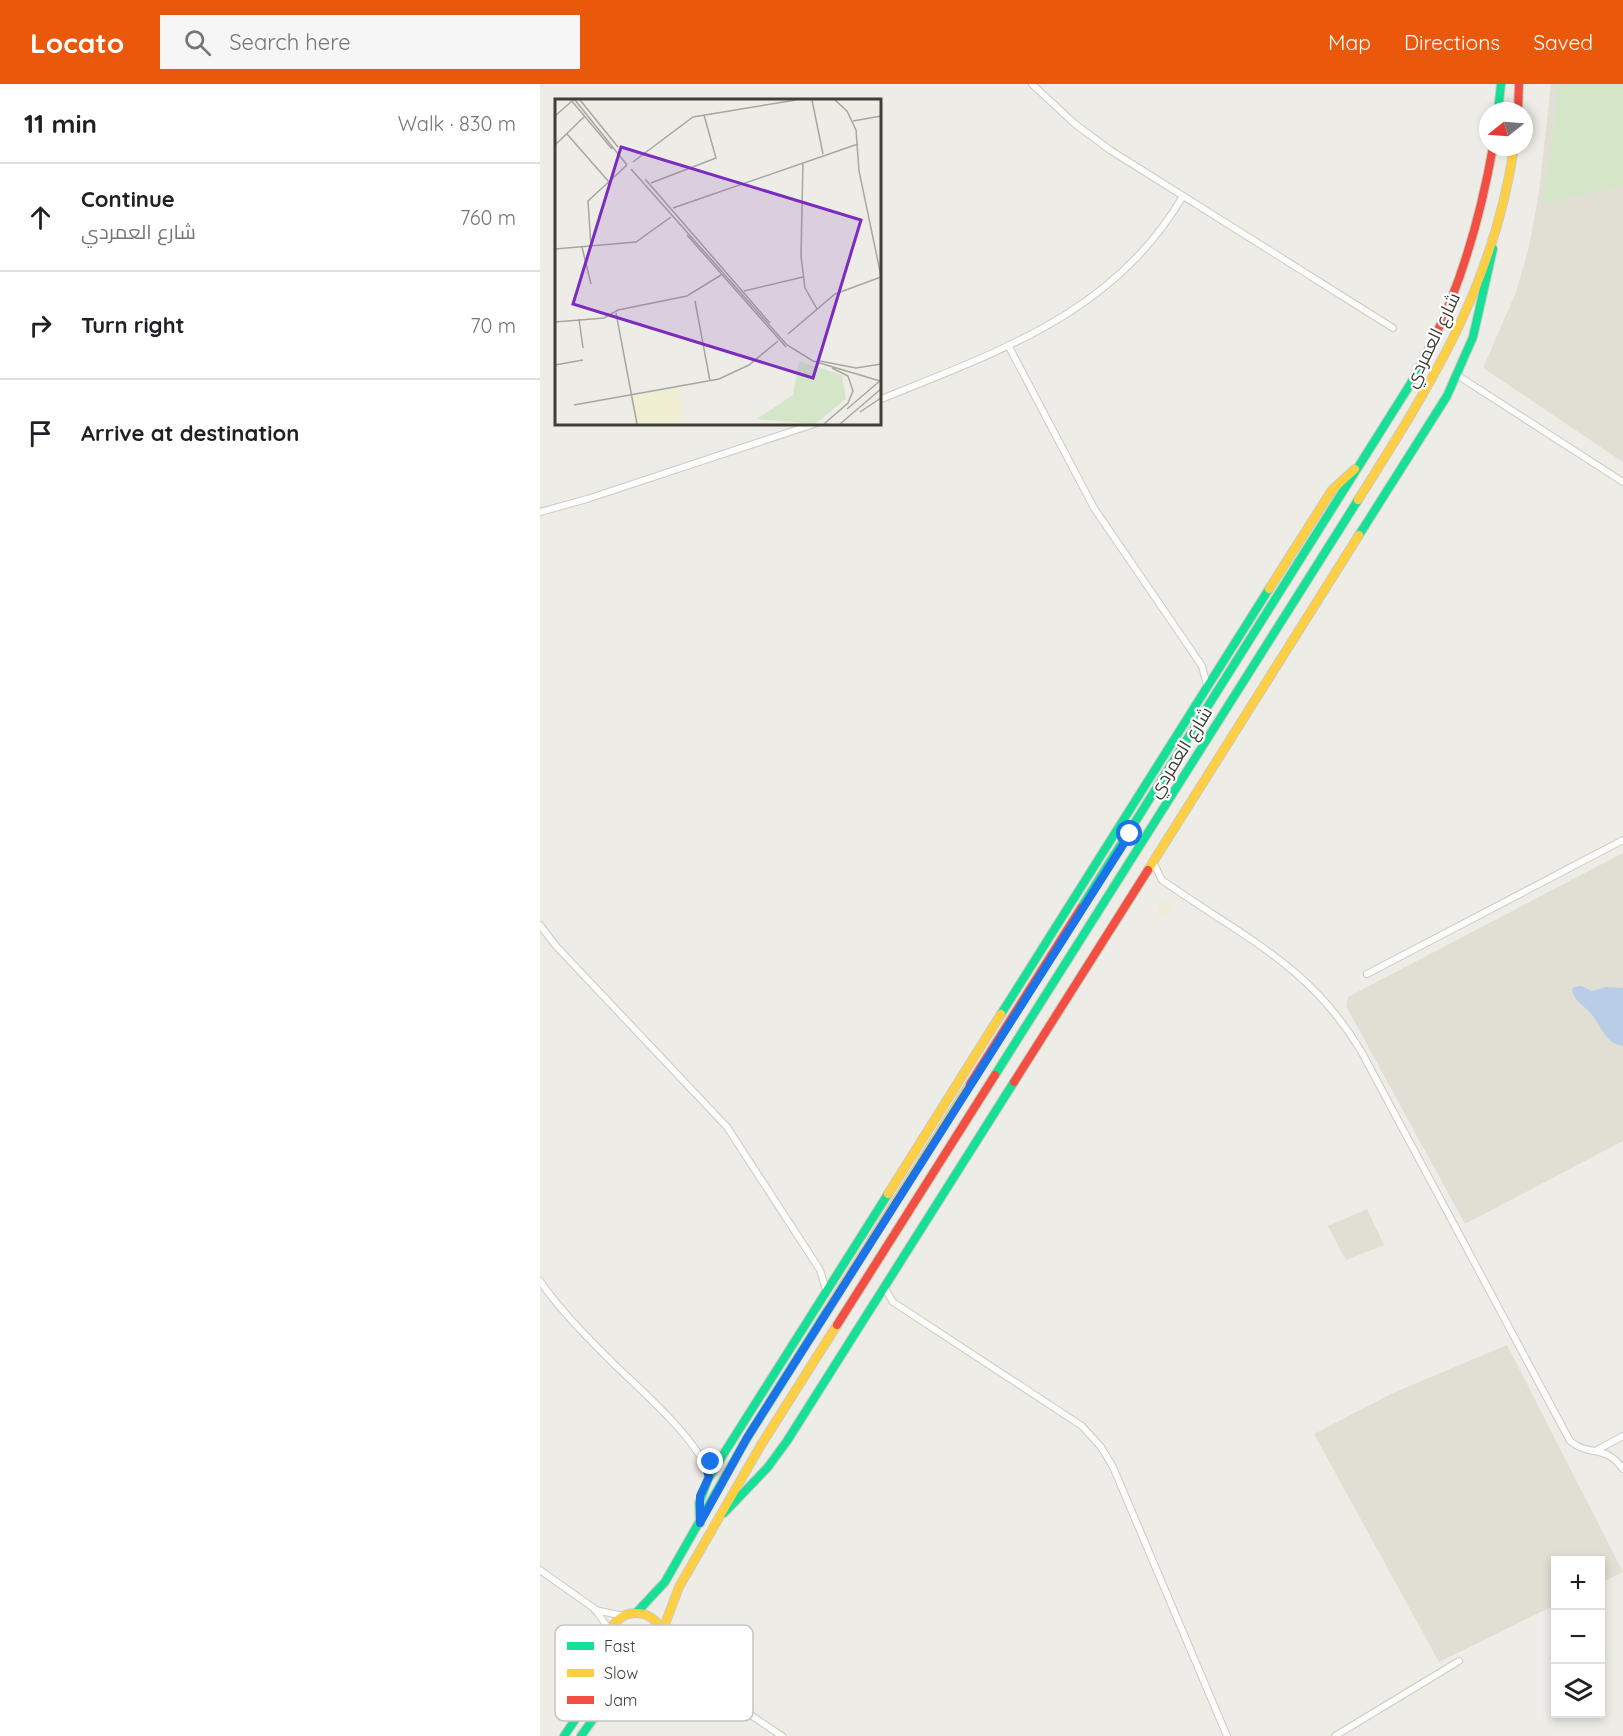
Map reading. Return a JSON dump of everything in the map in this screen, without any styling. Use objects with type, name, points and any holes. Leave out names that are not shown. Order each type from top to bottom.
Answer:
[{"type":"main road","points":[[1499,102],[1501,84]]},
{"type":"main road","points":[[1519,102],[1520,84]]},
{"type":"main road","name":"شارع العمردي","points":[[636,1613],[665,1582],[747,1438],[1420,368],[1457,289],[1476,228],[1491,156]]},
{"type":"main road","name":"شارع العمردي","points":[[665,1625],[671,1603],[761,1445],[1428,389],[1466,311],[1494,231],[1512,156]]},
{"type":"main road","points":[[717,1520],[781,1450],[1406,464],[1457,375],[1479,316],[1494,231]]},
{"type":"main road","points":[[700,1523],[700,1496],[709,1477],[1327,498],[1360,465]]},
{"type":"main road","points":[[617,1625],[624,1616],[636,1613],[650,1617],[655,1625]]},
{"type":"main road","points":[[564,1736],[574,1721]]},
{"type":"main road","points":[[581,1736],[592,1721]]},
{"type":"street","points":[[1032,84],[1093,137],[1393,328]]},
{"type":"street","points":[[880,399],[1008,345],[1060,320],[1115,279],[1165,227],[1183,196]]},
{"type":"street","points":[[1008,345],[1094,508],[1202,666],[1207,686]]},
{"type":"street","points":[[1457,375],[1623,482]]},
{"type":"street","points":[[540,512],[587,499],[814,424]]},
{"type":"street","points":[[1202,666],[1220,666]]},
{"type":"street","points":[[1367,974],[1623,840]]},
{"type":"street","points":[[1153,862],[1162,879]]},
{"type":"street","points":[[1142,879],[1152,877],[1162,879],[1285,962],[1314,988],[1340,1018],[1361,1051],[1570,1441],[1578,1448],[1611,1455],[1623,1469]]},
{"type":"street","points":[[540,925],[556,946],[727,1127],[820,1270],[826,1292]]},
{"type":"street","points":[[820,1270],[832,1273],[841,1269]]},
{"type":"street","points":[[540,1281],[567,1315],[657,1407],[703,1459],[709,1477]]},
{"type":"street","points":[[884,1286],[892,1302],[1082,1426],[1101,1447],[1113,1467],[1226,1734],[1216,1736]]},
{"type":"street","points":[[873,1303],[892,1302]]},
{"type":"street","points":[[1596,1450],[1623,1436]]},
{"type":"street","points":[[703,1459],[711,1462],[719,1461]]},
{"type":"street","points":[[540,1570],[595,1609],[606,1625]]},
{"type":"street","points":[[595,1609],[624,1616]]},
{"type":"street","points":[[1335,1736],[1460,1660]]},
{"type":"street","points":[[753,1717],[782,1736]]},
{"type":"shaded area","points":[[1551,84],[1623,84],[1623,462],[1483,368],[1516,292],[1529,247],[1539,192]]},
{"type":"shaded area","points":[[1623,853],[1623,1141],[1465,1224],[1346,1006],[1348,997]]},
{"type":"shaded area","points":[[1165,901],[1170,903],[1172,908],[1170,913],[1165,915],[1160,913],[1158,908],[1160,903]]},
{"type":"shaded area","points":[[1367,1209],[1384,1245],[1346,1260],[1328,1226]]},
{"type":"shaded area","points":[[1507,1345],[1623,1572],[1605,1581],[1605,1556],[1551,1556],[1551,1607],[1439,1662],[1314,1434],[1393,1393]]},
{"type":"green space","points":[[1557,84],[1623,84],[1623,186],[1542,204],[1555,119]]},
{"type":"water","points":[[1581,986],[1592,991],[1606,987],[1623,988],[1623,1046],[1608,1039],[1593,1016],[1576,998],[1572,990],[1574,987]]},
{"type":"traffic: fast","points":[[1499,102],[1501,84]]},
{"type":"traffic: fast","points":[[1359,535],[1447,396],[1473,337],[1493,249]]},
{"type":"traffic: fast","points":[[1081,908],[1411,383],[1433,341]]},
{"type":"traffic: fast","points":[[995,1075],[1358,500]]},
{"type":"traffic: fast","points":[[1001,1014],[1269,589]]},
{"type":"traffic: fast","points":[[724,1513],[768,1467],[787,1441],[1014,1082]]},
{"type":"traffic: fast","points":[[700,1523],[699,1503],[709,1477],[888,1194]]},
{"type":"traffic: fast","points":[[636,1613],[665,1582],[747,1438],[829,1308]]},
{"type":"traffic: fast","points":[[564,1736],[574,1721]]},
{"type":"traffic: fast","points":[[581,1736],[592,1721]]},
{"type":"traffic: slow","points":[[1358,500],[1434,374],[1456,332],[1491,244],[1505,197],[1512,156]]},
{"type":"traffic: slow","points":[[1269,589],[1332,490],[1355,469]]},
{"type":"traffic: slow","points":[[1148,870],[1359,535]]},
{"type":"traffic: slow","points":[[888,1194],[1001,1014]]},
{"type":"traffic: slow","points":[[829,1308],[970,1084]]},
{"type":"traffic: slow","points":[[665,1625],[679,1587],[761,1445],[837,1325]]},
{"type":"traffic: slow","points":[[614,1625],[621,1618],[636,1613],[651,1618],[658,1625]]},
{"type":"traffic: jam","points":[[1518,102],[1519,84]]},
{"type":"traffic: jam","points":[[1433,341],[1444,318],[1470,246],[1491,156]]},
{"type":"traffic: jam","points":[[1014,1082],[1148,870]]},
{"type":"traffic: jam","points":[[970,1084],[1081,908]]},
{"type":"traffic: jam","points":[[837,1325],[995,1075]]},
{"type":"route","points":[[711,1462],[703,1459],[709,1477],[700,1496],[700,1523],[747,1438],[1130,834]]}]
